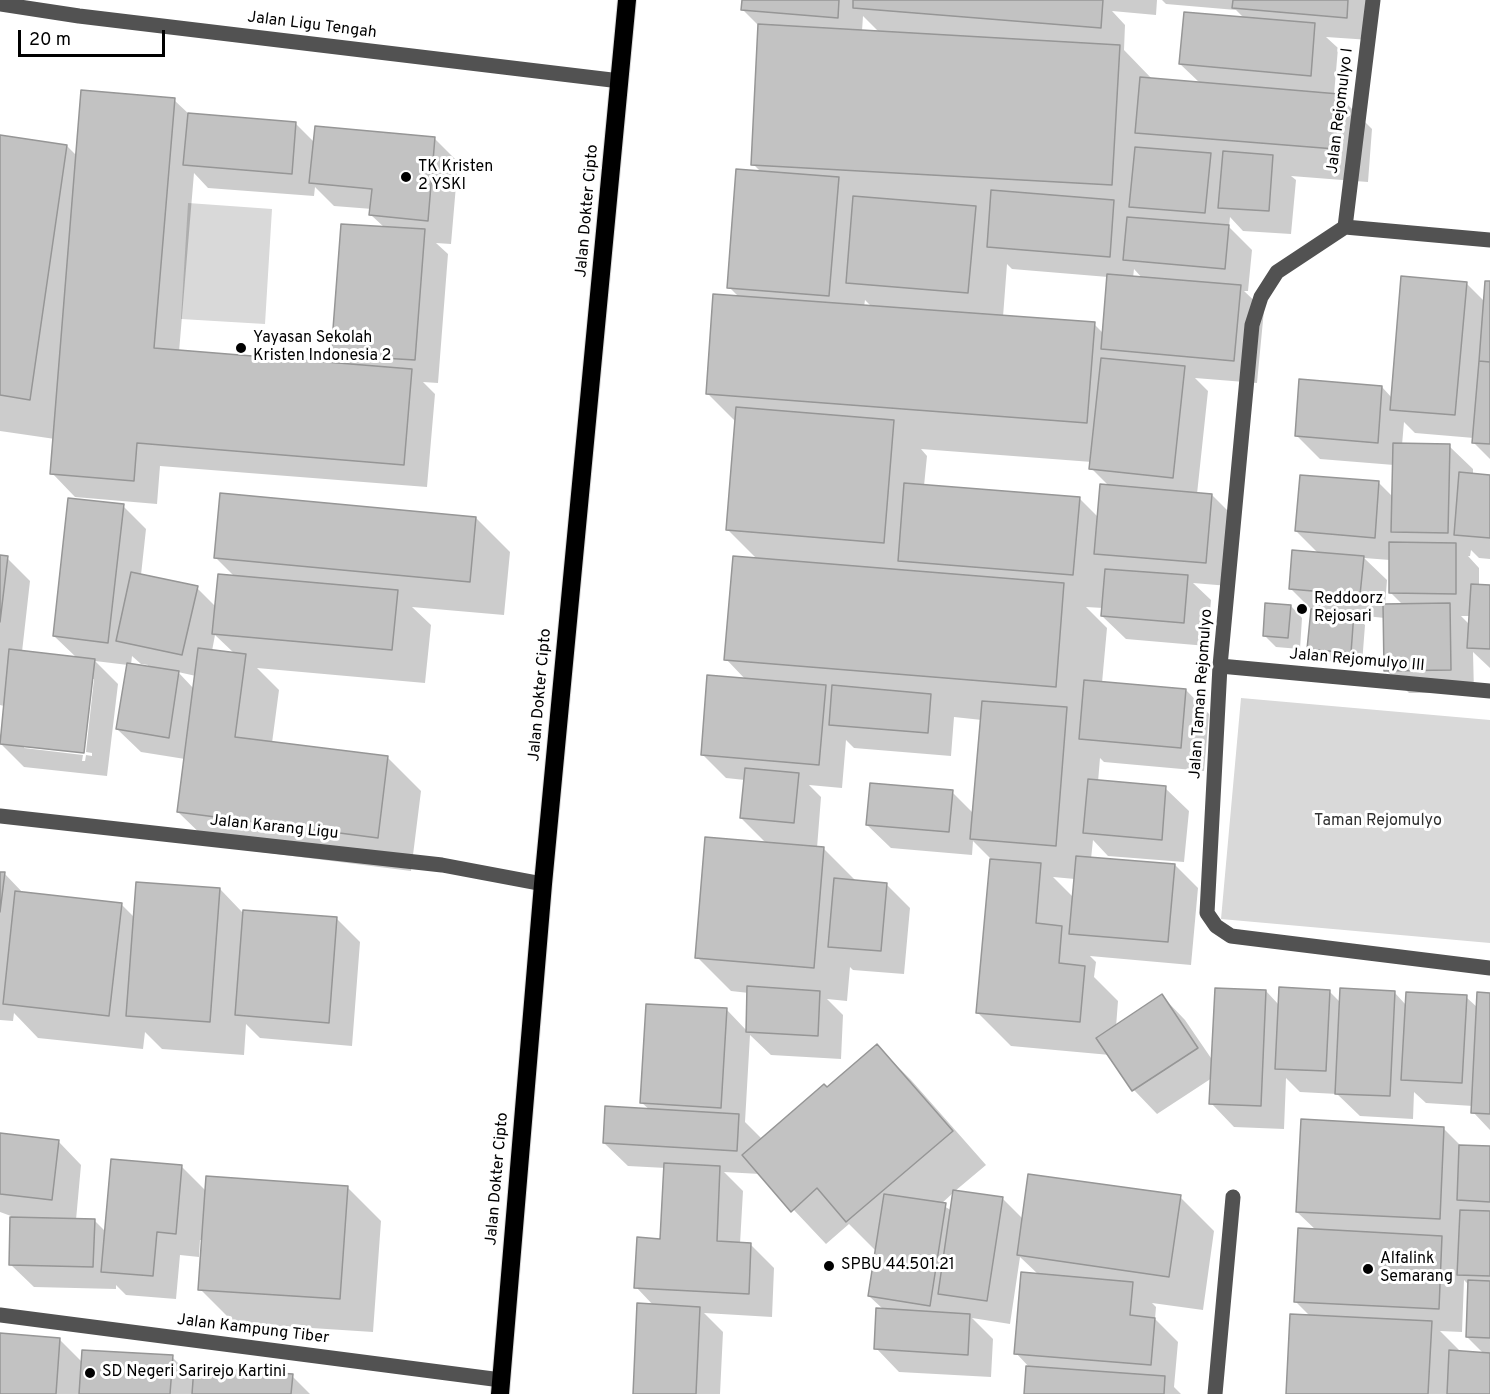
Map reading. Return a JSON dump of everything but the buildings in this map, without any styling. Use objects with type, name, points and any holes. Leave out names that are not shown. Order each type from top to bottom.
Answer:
[{"type":"highway","name":"Jalan Dokter Cipto","points":[[501,1387],[543,884],[627,0]]},
{"type":"street","points":[[79,16],[81,0]]},
{"type":"street","name":"Jalan Rejomulyo I","points":[[1345,227],[1373,0]]},
{"type":"street","name":"Jalan Ligu Tengah","points":[[0,3],[79,16],[620,81]]},
{"type":"street","points":[[1345,227],[1490,240]]},
{"type":"street","name":"Jalan Taman Rejomulyo","points":[[1345,227],[1277,272],[1262,297],[1252,325],[1220,666],[1207,913],[1216,926],[1231,936],[1490,968]]},
{"type":"street","name":"Jalan Rejomulyo III","points":[[1220,666],[1490,692]]},
{"type":"street","name":"Jalan Karang Ligu","points":[[0,816],[441,865],[543,884]]},
{"type":"street","points":[[1215,1394],[1233,1197]]},
{"type":"street","name":"Jalan Kampung Tiber","points":[[0,1315],[501,1387]]},
{"type":"green space","points":[[188,203],[272,209],[265,324],[181,319]]},
{"type":"green space","name":"Taman Rejomulyo","points":[[1241,698],[1490,720],[1490,943],[1221,919]]},
{"type":"place","name":"TK Kristen 2 YSKI","points":[[406,177]]},
{"type":"place","name":"Yayasan Sekolah Kristen Indonesia 2","points":[[241,348]]},
{"type":"place","name":"Reddoorz Rejosari","points":[[1302,609]]},
{"type":"place","name":"SPBU 44.501.21","points":[[829,1266]]},
{"type":"place","name":"Alfalink Semarang","points":[[1368,1269]]},
{"type":"place","name":"SD Negeri Sarirejo Kartini","points":[[90,1373]]}]
